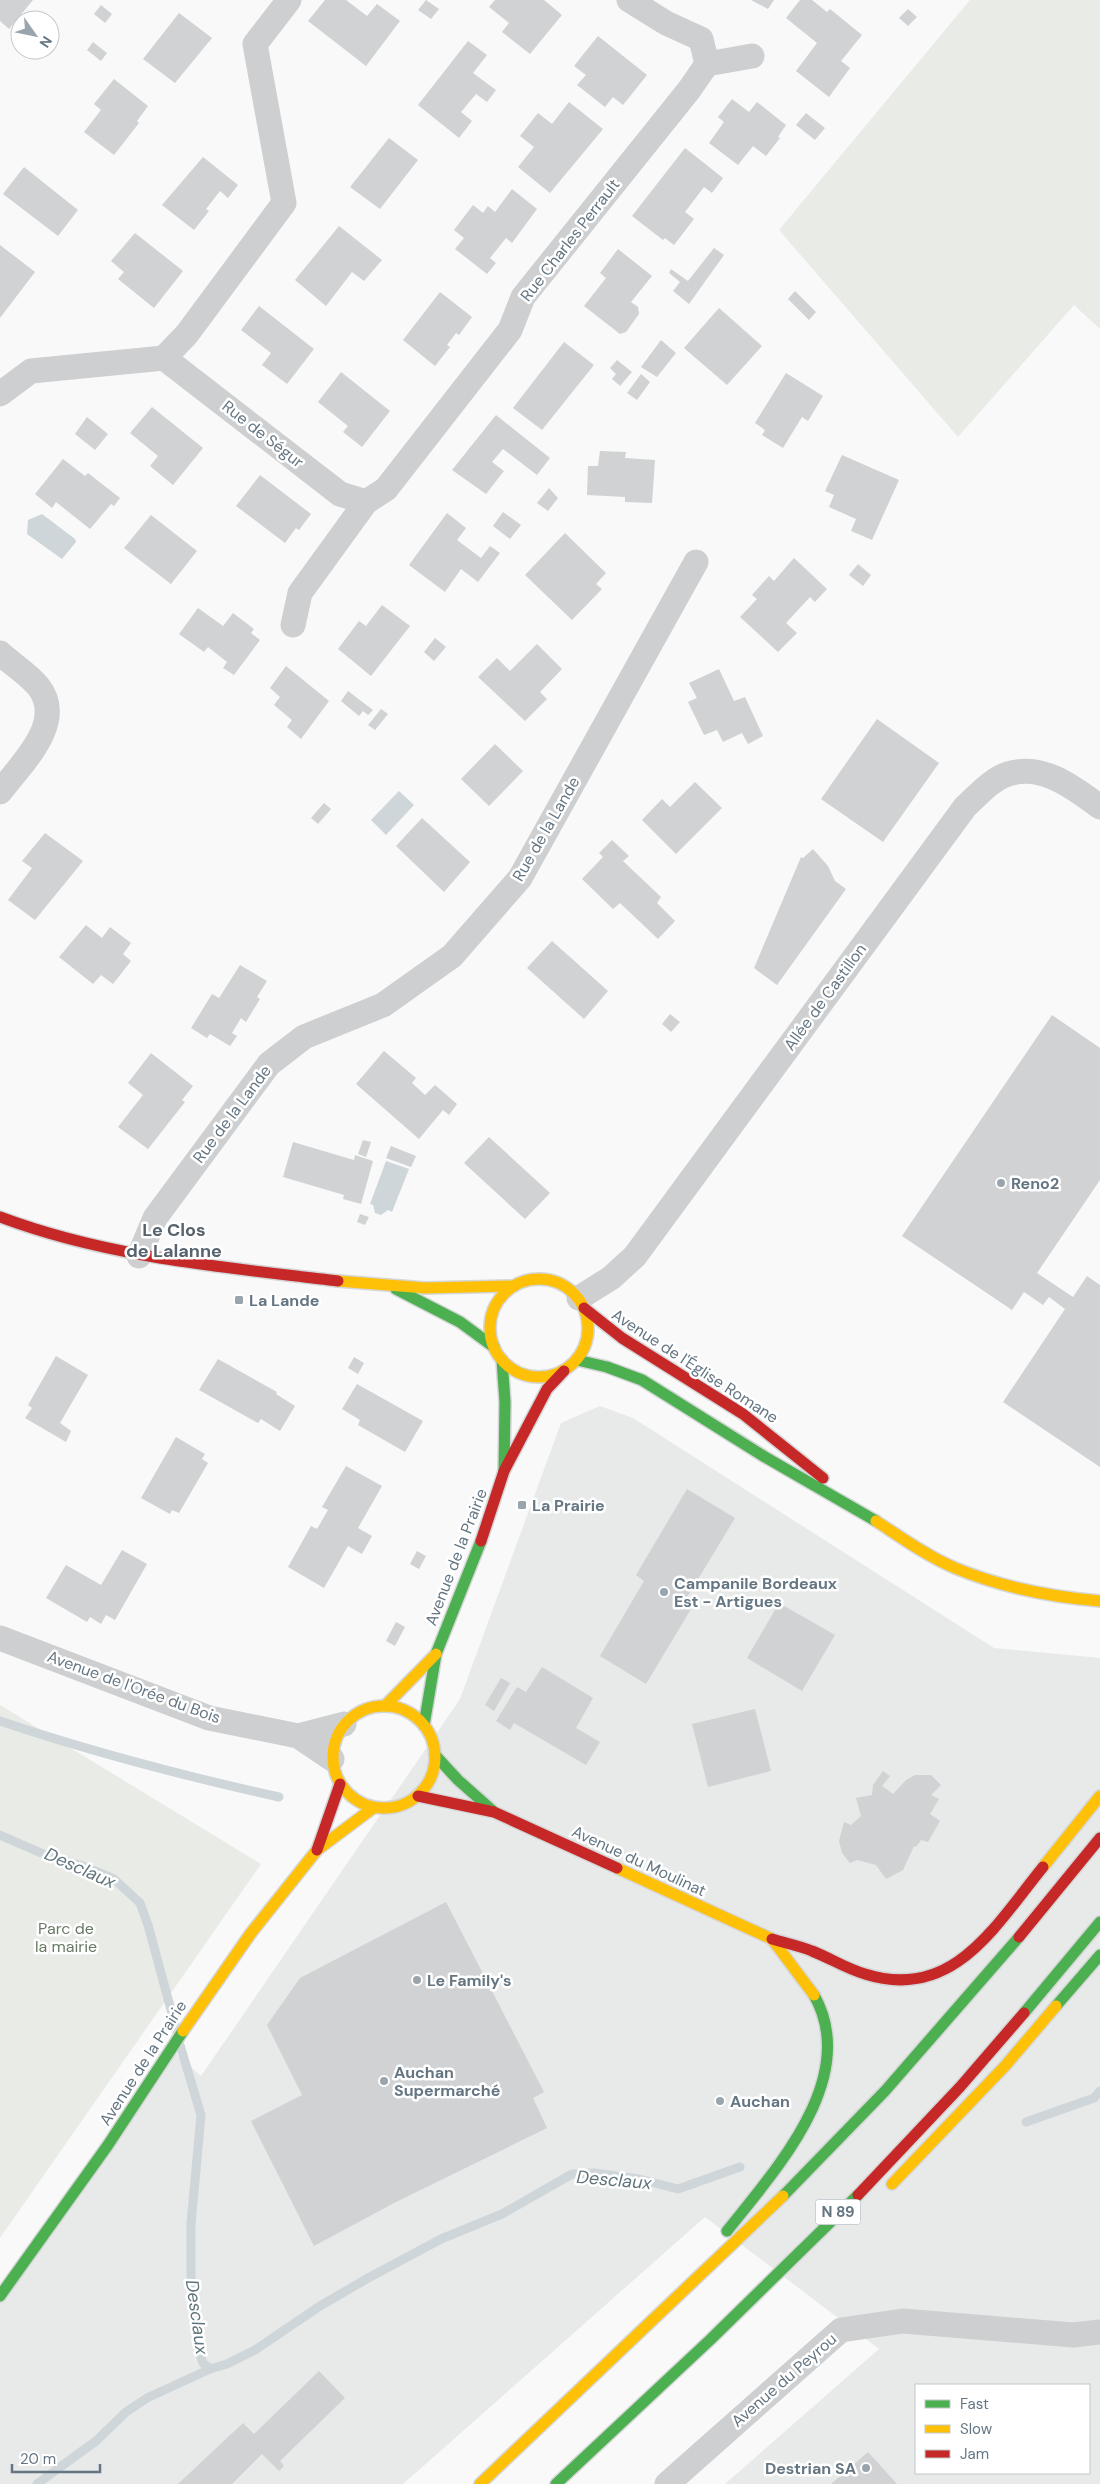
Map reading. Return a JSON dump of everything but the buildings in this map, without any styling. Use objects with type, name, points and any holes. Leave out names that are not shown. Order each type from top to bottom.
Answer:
[{"type":"main road","points":[[0,1217],[67,1240],[139,1256],[394,1288],[440,1287],[468,1290],[514,1286],[535,1279],[551,1280],[566,1287],[581,1303],[589,1329],[586,1345],[578,1360],[564,1371],[551,1377],[534,1378],[519,1374],[502,1360],[494,1347],[490,1337],[490,1322],[495,1305],[505,1292],[514,1286]]},
{"type":"main road","points":[[394,1288],[461,1321],[478,1332],[494,1347]]},
{"type":"main road","name":"Avenue de l'Église Romane","points":[[581,1303],[607,1328],[728,1402],[792,1450],[857,1509]]},
{"type":"main road","name":"Avenue de la Prairie","points":[[502,1360],[506,1400],[503,1433],[504,1471]]},
{"type":"main road","name":"Avenue de l'Église Romane","points":[[578,1360],[607,1367],[642,1380],[765,1457],[857,1509],[924,1552],[956,1568],[1024,1590],[1064,1598],[1100,1601]]},
{"type":"main road","name":"Avenue de la Prairie","points":[[424,1725],[436,1654],[473,1565],[504,1471],[526,1434],[547,1389],[564,1371]]},
{"type":"main road","name":"Avenue de la Prairie","points":[[385,1706],[436,1654]]},
{"type":"main road","points":[[385,1706],[397,1707],[412,1714],[424,1725],[432,1739],[436,1756],[434,1772],[418,1796],[402,1806],[386,1809],[373,1808],[356,1801],[336,1777],[332,1759],[333,1746],[344,1724],[364,1709],[385,1706]]},
{"type":"main road","name":"Avenue du Moulinat","points":[[436,1756],[458,1780],[494,1812]]},
{"type":"main road","name":"Avenue de la Prairie","points":[[317,1850],[340,1784]]},
{"type":"main road","name":"Avenue du Moulinat","points":[[418,1796],[494,1812],[772,1939],[811,1950],[864,1974],[903,1981],[926,1978],[947,1970],[983,1941],[1100,1796]]},
{"type":"main road","name":"Avenue de la Prairie","points":[[0,2296],[108,2145],[251,1933],[317,1850],[373,1808]]},
{"type":"main road","points":[[480,2484],[775,2204],[884,2091],[1014,1943],[1100,1838]]},
{"type":"main road","name":"N 89","points":[[556,2484],[749,2302],[880,2170],[959,2087],[1100,1922]]},
{"type":"main road","points":[[674,2300],[806,2125],[820,2094],[826,2069],[827,2043],[824,2017],[810,1990],[772,1939]]},
{"type":"main road","points":[[882,2195],[998,2073],[1100,1955]]},
{"type":"main road","points":[[749,2302],[810,2259]]},
{"type":"street","points":[[0,394],[31,371],[164,358],[186,334],[284,203],[255,44],[288,0]]},
{"type":"street","points":[[629,0],[666,22],[701,39],[707,64],[752,56]]},
{"type":"street","name":"Rue Charles Perrault","points":[[293,626],[300,593],[366,502],[386,489],[510,330],[523,297],[689,90],[707,64]]},
{"type":"street","name":"Rue de Ségur","points":[[164,358],[340,494],[366,502]]},
{"type":"street","name":"Rue de la Lande","points":[[139,1256],[155,1218],[269,1064],[304,1037],[383,1005],[452,956],[520,878],[696,562]]},
{"type":"street","points":[[0,654],[38,687],[49,706],[44,734],[0,792]]},
{"type":"street","name":"Allée de Castillon","points":[[581,1303],[635,1256],[966,807],[990,784],[1008,774],[1031,771],[1064,781],[1100,807]]},
{"type":"street","name":"Avenue de l'Orée du Bois","points":[[0,1638],[209,1718],[298,1736]]},
{"type":"street","points":[[298,1736],[344,1724]]},
{"type":"street","points":[[298,1736],[332,1759]]},
{"type":"street","name":"Avenue du Peyrou","points":[[667,2484],[841,2330],[903,2321],[1073,2335],[1100,2332]]},
{"type":"shaded area","points":[[42,514],[75,539],[76,542],[62,559],[27,534],[28,520]]},
{"type":"shaded area","points":[[399,791],[414,805],[386,835],[371,820]]},
{"type":"shaded area","points":[[386,1161],[409,1169],[392,1212],[388,1210],[381,1215],[375,1213],[373,1205],[370,1204]]},
{"type":"shaded area","points":[[600,1406],[633,1418],[994,1648],[1100,1658],[1100,2484],[725,2484],[879,2349],[705,2217],[403,2484],[0,2484],[0,2296],[171,2049],[201,2076],[460,1699],[561,1423]]},
{"type":"green space","points":[[970,0],[1100,0],[1100,329],[1074,305],[958,437],[779,230]]},
{"type":"green space","name":"Parc de la mairie","points":[[0,1705],[261,1864],[0,2238]]},
{"type":"waterway","name":"Desclaux","points":[[0,1721],[138,1763],[279,1797]]},
{"type":"waterway","name":"Desclaux","points":[[0,1835],[48,1856],[83,1866],[114,1879],[140,1903],[148,1925],[177,2032]]},
{"type":"waterway","name":"Desclaux","points":[[180,2045],[201,2115],[191,2224],[191,2280],[197,2346],[203,2363],[210,2369],[227,2364],[255,2350],[320,2306],[370,2277],[441,2239],[502,2214],[572,2174],[594,2173],[639,2179],[678,2189],[740,2167]]},
{"type":"waterway","name":"Desclaux","points":[[1026,2122],[1094,2098],[1100,2091]]},
{"type":"waterway","points":[[37,2484],[96,2441],[126,2412],[147,2398],[210,2369]]},
{"type":"traffic: fast","points":[[396,1289],[460,1322],[494,1347]]},
{"type":"traffic: fast","points":[[502,1360],[505,1402],[504,1471]]},
{"type":"traffic: fast","points":[[577,1360],[607,1367],[642,1380],[765,1457],[876,1521]]},
{"type":"traffic: fast","points":[[424,1725],[436,1654],[481,1541]]},
{"type":"traffic: fast","points":[[435,1755],[458,1780],[493,1811]]},
{"type":"traffic: fast","points":[[1024,2013],[1100,1922]]},
{"type":"traffic: fast","points":[[783,2196],[885,2091],[1019,1937]]},
{"type":"traffic: fast","points":[[1056,2006],[1100,1955]]},
{"type":"traffic: fast","points":[[727,2231],[788,2151],[806,2121],[820,2090],[827,2058],[826,2026],[814,1995]]},
{"type":"traffic: fast","points":[[0,2296],[108,2145],[183,2031]]},
{"type":"traffic: fast","points":[[556,2484],[711,2339],[858,2195]]},
{"type":"traffic: slow","points":[[539,1279],[558,1282],[574,1293],[585,1309],[588,1328],[585,1347],[574,1363],[558,1374],[539,1377],[520,1374],[504,1363],[493,1347],[490,1328],[493,1309],[504,1293],[520,1282],[539,1279]]},
{"type":"traffic: slow","points":[[338,1281],[425,1288],[514,1286]]},
{"type":"traffic: slow","points":[[876,1521],[934,1558],[972,1575],[1026,1590],[1100,1601]]},
{"type":"traffic: slow","points":[[385,1706],[436,1654]]},
{"type":"traffic: slow","points":[[384,1706],[404,1709],[413,1714],[427,1728],[432,1737],[435,1757],[432,1777],[427,1786],[413,1800],[404,1805],[384,1808],[364,1805],[355,1800],[341,1786],[336,1777],[333,1757],[336,1737],[341,1728],[355,1714],[364,1709],[384,1706]]},
{"type":"traffic: slow","points":[[1043,1867],[1100,1796]]},
{"type":"traffic: slow","points":[[183,2031],[251,1933],[317,1850],[373,1808]]},
{"type":"traffic: slow","points":[[617,1868],[772,1939]]},
{"type":"traffic: slow","points":[[772,1939],[814,1995]]},
{"type":"traffic: slow","points":[[892,2184],[1005,2066],[1056,2006]]},
{"type":"traffic: slow","points":[[480,2484],[783,2196]]},
{"type":"traffic: jam","points":[[0,1217],[41,1231],[125,1252],[338,1281]]},
{"type":"traffic: jam","points":[[584,1308],[622,1338],[743,1414],[823,1478]]},
{"type":"traffic: jam","points":[[481,1541],[504,1471],[547,1389],[564,1371]]},
{"type":"traffic: jam","points":[[317,1850],[340,1784]]},
{"type":"traffic: jam","points":[[418,1796],[494,1812],[617,1868]]},
{"type":"traffic: jam","points":[[1019,1937],[1100,1838]]},
{"type":"traffic: jam","points":[[772,1939],[807,1949],[865,1974],[896,1980],[923,1977],[947,1968],[969,1953],[989,1934],[1043,1867]]},
{"type":"traffic: jam","points":[[858,2195],[960,2087],[1024,2013]]},
{"type":"place","name":"Reno2","points":[[1001,1183]]},
{"type":"place","name":"La Lande","points":[[239,1300]]},
{"type":"place","name":"La Prairie","points":[[522,1505]]},
{"type":"place","name":"Campanile Bordeaux Est - Artigues","points":[[664,1592]]},
{"type":"place","name":"Le Family's","points":[[417,1980]]},
{"type":"place","name":"Auchan Supermarché","points":[[384,2081]]},
{"type":"place","name":"Auchan","points":[[720,2101]]},
{"type":"place","name":"Destrian SA","points":[[866,2468]]},
{"type":"district","name":"Le Clos de Lalanne","points":[[174,1240]]}]
